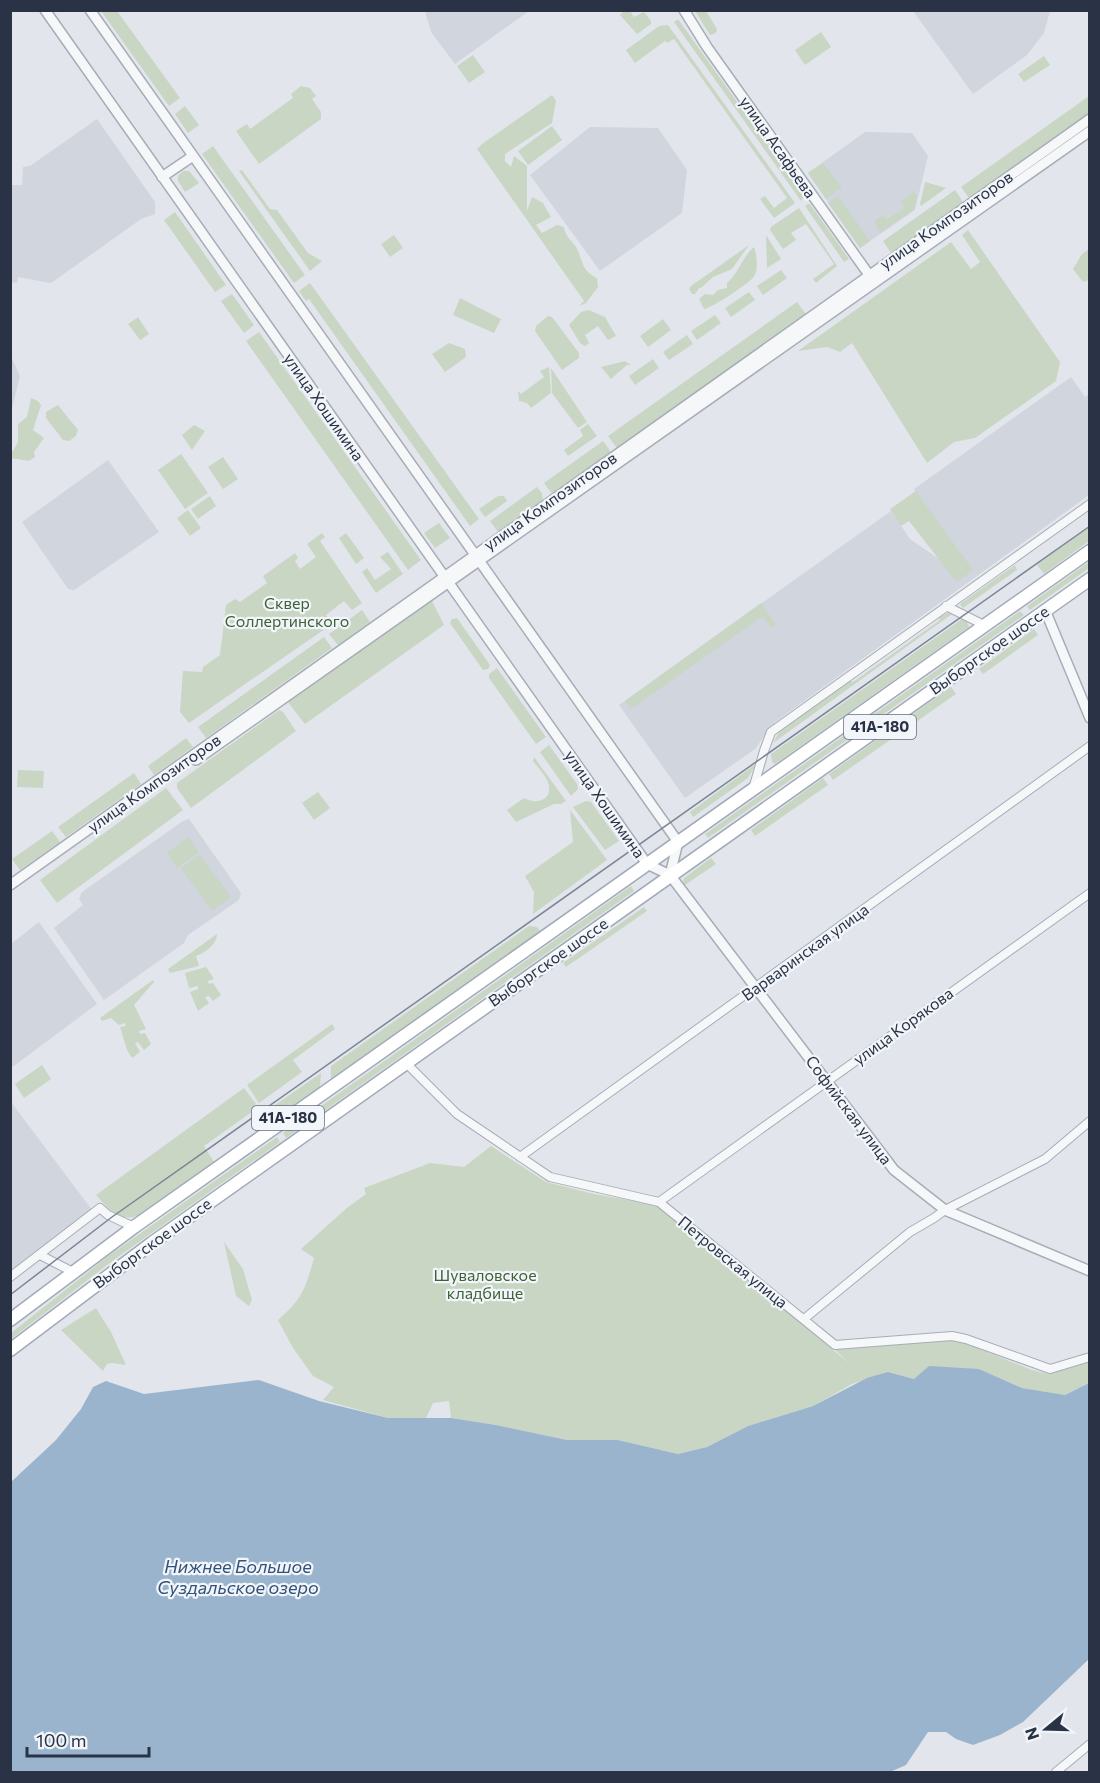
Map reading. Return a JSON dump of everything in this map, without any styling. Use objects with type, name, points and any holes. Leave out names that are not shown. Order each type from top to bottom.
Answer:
[{"type":"main road","name":"Выборгское шоссе","points":[[10,1320],[134,1227],[1089,551]]},
{"type":"main road","name":"Выборгское шоссе","points":[[10,1350],[152,1243],[1089,579]]},
{"type":"street","name":"улица Хошимина","points":[[45,10],[647,864],[670,875]]},
{"type":"street","points":[[90,10],[678,842],[670,875]]},
{"type":"street","name":"улица Асафьева","points":[[684,10],[707,47],[872,279]]},
{"type":"street","name":"улица Композиторов","points":[[872,279],[1089,119]]},
{"type":"street","name":"улица Композиторов","points":[[10,891],[872,279],[1089,131]]},
{"type":"street","points":[[162,177],[193,156]]},
{"type":"street","points":[[753,789],[771,732],[1089,504]]},
{"type":"street","name":"улица Композиторов","points":[[10,885],[446,580]]},
{"type":"street","points":[[946,606],[984,625]]},
{"type":"street","points":[[1045,610],[1089,718]]},
{"type":"street","name":"Варваринская улица","points":[[520,1157],[1089,746]]},
{"type":"street","name":"Софийская улица","points":[[670,875],[894,1170],[945,1210],[1089,1271]]},
{"type":"street","name":"улица Корякова","points":[[659,1202],[1089,893]]},
{"type":"street","name":"Петровская улица","points":[[406,1063],[457,1114],[550,1177],[659,1202],[835,1345],[951,1336],[966,1339],[1050,1369],[1089,1357]]},
{"type":"street","points":[[804,1319],[910,1232],[945,1210],[1045,1159],[1089,1121]]},
{"type":"street","points":[[10,1277],[100,1208],[108,1215],[134,1227]]},
{"type":"street","points":[[40,1255],[74,1272]]},
{"type":"street","points":[[1056,1773],[1089,1744]]},
{"type":"shaded area","points":[[425,10],[529,11],[455,64],[431,32]]},
{"type":"shaded area","points":[[913,11],[1050,11],[1044,33],[1027,55],[973,94]]},
{"type":"shaded area","points":[[97,119],[155,202],[155,214],[141,219],[50,283],[18,277],[17,283],[11,282],[11,185],[22,185],[23,167],[30,166]]},
{"type":"shaded area","points":[[590,127],[658,128],[687,170],[682,213],[600,271],[530,175]]},
{"type":"shaded area","points":[[865,132],[912,133],[928,156],[915,210],[860,248],[808,173]]},
{"type":"shaded area","points":[[10,356],[20,376],[11,412]]},
{"type":"shaded area","points":[[1071,377],[1085,397],[1089,394],[1089,495],[775,722],[755,749],[685,798],[619,705],[891,511],[910,539],[939,559],[946,567],[962,555],[914,489]]},
{"type":"shaded area","points":[[108,460],[159,532],[74,590],[68,589],[22,522]]},
{"type":"shaded area","points":[[189,819],[241,893],[239,900],[188,935],[184,943],[104,1000],[54,928],[83,905],[79,899],[82,892]]},
{"type":"shaded area","points":[[39,922],[97,1004],[11,1068],[11,944]]},
{"type":"shaded area","points":[[11,1102],[92,1210],[11,1273]]},
{"type":"green space","points":[[101,11],[117,11],[180,98],[169,106]]},
{"type":"green space","points":[[622,11],[630,11],[634,17],[644,12],[651,24],[637,34],[620,15]]},
{"type":"green space","points":[[695,11],[706,11],[717,29],[716,33],[710,35]]},
{"type":"green space","points":[[678,19],[804,196],[801,201],[674,22]]},
{"type":"green space","points":[[668,25],[795,203],[774,218],[760,199],[765,196],[774,208],[787,198],[674,39],[667,43],[665,41],[635,63],[626,50],[659,26]]},
{"type":"green space","points":[[821,32],[831,47],[805,65],[795,50]]},
{"type":"green space","points":[[473,55],[485,72],[469,83],[457,66]]},
{"type":"green space","points":[[1044,56],[1050,65],[1024,82],[1018,74]]},
{"type":"green space","points":[[301,86],[310,88],[316,96],[312,99],[321,112],[321,119],[259,164],[236,131],[247,124],[250,129],[293,98],[291,94]]},
{"type":"green space","points":[[552,95],[556,101],[552,123],[505,154],[505,161],[511,167],[514,156],[527,166],[527,211],[532,197],[543,203],[551,217],[536,225],[542,233],[557,225],[564,227],[586,270],[597,278],[598,287],[586,303],[579,306],[584,301],[477,149]]},
{"type":"green space","points":[[1089,96],[1089,113],[969,198],[961,187]]},
{"type":"green space","points":[[185,106],[199,125],[188,133],[175,114]]},
{"type":"green space","points":[[552,126],[562,140],[528,165],[518,151]]},
{"type":"green space","points":[[213,146],[305,275],[294,283],[202,154]]},
{"type":"green space","points":[[823,163],[842,187],[826,199],[808,173]]},
{"type":"green space","points":[[242,170],[270,209],[277,210],[308,253],[322,261],[310,271],[239,171]]},
{"type":"green space","points":[[183,171],[189,171],[199,183],[185,192],[178,181],[178,176]]},
{"type":"green space","points":[[925,182],[946,188],[921,206],[920,204]]},
{"type":"green space","points":[[955,190],[963,202],[891,253],[883,241]]},
{"type":"green space","points":[[914,192],[917,196],[914,209],[880,233],[874,221],[883,215],[887,219],[905,208],[901,201]]},
{"type":"green space","points":[[838,196],[870,241],[860,248],[828,203]]},
{"type":"green space","points":[[808,204],[849,259],[844,262],[805,206]]},
{"type":"green space","points":[[799,208],[837,266],[816,283],[813,279],[834,264],[806,224],[791,233],[796,240],[783,249],[770,230]]},
{"type":"green space","points":[[175,212],[226,285],[215,292],[164,220]]},
{"type":"green space","points":[[968,230],[1060,362],[1056,381],[975,438],[954,442],[927,463],[852,343],[840,352],[827,347],[798,351],[951,242],[971,269],[980,262],[962,235]]},
{"type":"green space","points":[[394,235],[403,248],[390,257],[381,244]]},
{"type":"green space","points":[[766,235],[781,259],[767,268]]},
{"type":"green space","points":[[749,245],[732,269],[713,277],[695,294],[692,294],[689,289],[691,286]]},
{"type":"green space","points":[[754,247],[757,265],[755,275],[740,289],[704,309],[699,299],[705,294],[713,295],[718,290],[727,288],[727,283]]},
{"type":"green space","points":[[1089,249],[1089,280],[1083,282],[1073,269],[1082,254]]},
{"type":"green space","points":[[781,270],[787,278],[763,295],[757,286]]},
{"type":"green space","points":[[310,283],[479,519],[470,526],[309,299],[306,301],[299,291]]},
{"type":"green space","points":[[749,292],[755,300],[731,317],[725,308]]},
{"type":"green space","points":[[232,294],[254,325],[244,333],[221,301]]},
{"type":"green space","points":[[460,298],[501,319],[494,333],[453,315]]},
{"type":"green space","points":[[797,302],[806,314],[617,448],[608,436]]},
{"type":"green space","points":[[589,310],[605,317],[616,336],[608,340],[598,326],[585,335],[589,343],[585,346],[580,343],[569,325],[581,312]]},
{"type":"green space","points":[[715,315],[721,323],[697,340],[691,331]]},
{"type":"green space","points":[[548,316],[552,317],[579,353],[579,358],[562,370],[535,331],[536,326]]},
{"type":"green space","points":[[138,317],[149,334],[140,340],[128,324]]},
{"type":"green space","points":[[663,319],[671,330],[648,347],[640,336]]},
{"type":"green space","points":[[259,332],[421,560],[408,570],[246,341]]},
{"type":"green space","points":[[687,335],[693,344],[669,360],[663,352]]},
{"type":"green space","points":[[449,343],[465,349],[466,357],[445,372],[432,354]]},
{"type":"green space","points":[[653,359],[659,368],[635,385],[629,376]]},
{"type":"green space","points":[[625,361],[631,365],[627,365],[611,379],[601,367]]},
{"type":"green space","points":[[549,367],[551,393],[531,408],[527,403],[519,401],[518,391],[521,394],[544,377],[540,371]]},
{"type":"green space","points":[[551,368],[587,422],[578,428],[552,393]]},
{"type":"green space","points":[[31,398],[41,405],[33,430],[44,438],[34,452],[35,457],[29,461],[11,458],[18,442],[18,424],[27,417]]},
{"type":"green space","points":[[58,405],[78,430],[76,436],[69,441],[63,440],[46,418],[46,412]]},
{"type":"green space","points":[[588,424],[597,436],[568,456],[564,450],[583,436],[580,430]]},
{"type":"green space","points":[[194,425],[205,431],[192,450],[182,435]]},
{"type":"green space","points":[[603,441],[611,452],[552,494],[544,483]]},
{"type":"green space","points":[[181,454],[208,493],[185,509],[158,470]]},
{"type":"green space","points":[[223,457],[238,479],[223,489],[208,467]]},
{"type":"green space","points":[[537,487],[542,493],[543,501],[499,533],[490,521]]},
{"type":"green space","points":[[916,491],[973,570],[958,581],[909,521],[901,526],[890,509]]},
{"type":"green space","points":[[210,496],[216,506],[198,519],[191,509]]},
{"type":"green space","points":[[498,496],[504,496],[507,501],[485,517],[479,509]]},
{"type":"green space","points":[[188,510],[201,528],[190,536],[177,518]]},
{"type":"green space","points":[[439,523],[450,538],[435,548],[424,533]]},
{"type":"green space","points":[[1089,527],[1089,541],[1044,574],[1037,565]]},
{"type":"green space","name":"Сквер Соллертинского","points":[[322,533],[325,537],[320,541],[362,603],[352,610],[344,601],[326,615],[332,624],[189,723],[180,712],[183,671],[202,672],[203,667],[220,655],[226,605],[235,599],[240,602],[267,583],[263,576],[295,553],[298,558],[295,561],[300,569],[316,557],[307,544]]},
{"type":"green space","points":[[346,533],[364,558],[356,564],[339,538]]},
{"type":"green space","points":[[388,552],[403,574],[376,593],[362,572],[367,568],[375,580],[391,569],[380,557]]},
{"type":"green space","points":[[1089,562],[1089,568],[1030,610],[1027,606]]},
{"type":"green space","points":[[1015,565],[1017,570],[963,608],[960,604]]},
{"type":"green space","points":[[432,601],[444,625],[305,724],[287,701]]},
{"type":"green space","points":[[761,603],[776,625],[772,628],[763,616],[631,709],[625,701]]},
{"type":"green space","points":[[362,610],[370,622],[338,645],[329,634]]},
{"type":"green space","points":[[1020,611],[1024,615],[708,838],[705,834]]},
{"type":"green space","points":[[948,613],[952,614],[773,743],[781,729],[849,680],[853,682],[940,620],[939,617]]},
{"type":"green space","points":[[457,618],[490,665],[488,669],[483,670],[450,623],[452,619]]},
{"type":"green space","points":[[962,619],[969,627],[775,764],[772,762],[771,754]]},
{"type":"green space","points":[[1034,629],[1038,635],[983,674],[979,669]]},
{"type":"green space","points":[[324,637],[332,648],[206,738],[198,727]]},
{"type":"green space","points":[[497,668],[546,737],[536,744],[489,678],[489,674]]},
{"type":"green space","points":[[951,687],[956,694],[833,780],[829,774]]},
{"type":"green space","points":[[279,710],[283,712],[296,731],[191,808],[177,788],[177,783]]},
{"type":"green space","points":[[186,738],[193,747],[154,775],[148,766]]},
{"type":"green space","points":[[549,745],[577,784],[578,789],[571,796],[540,752]]},
{"type":"green space","points":[[534,757],[566,801],[554,804],[516,822],[507,810],[524,798],[532,801],[545,799],[549,792],[549,784],[533,761]]},
{"type":"green space","points":[[757,763],[748,778],[693,817],[690,812]]},
{"type":"green space","points":[[18,770],[44,771],[43,788],[17,787]]},
{"type":"green space","points":[[134,773],[141,784],[66,837],[58,827]]},
{"type":"green space","points":[[823,778],[828,785],[755,836],[751,830]]},
{"type":"green space","points":[[166,788],[183,810],[57,903],[40,880]]},
{"type":"green space","points":[[318,792],[330,808],[314,820],[302,803]]},
{"type":"green space","points":[[586,801],[591,802],[619,841],[605,850],[573,807]]},
{"type":"green space","points":[[570,810],[607,860],[533,914],[534,892],[525,876],[573,842]]},
{"type":"green space","points":[[52,831],[60,842],[20,870],[12,859]]},
{"type":"green space","points":[[188,837],[199,852],[177,868],[167,853]]},
{"type":"green space","points":[[200,855],[231,897],[212,911],[181,868]]},
{"type":"green space","points":[[711,858],[716,864],[682,887],[684,878]]},
{"type":"green space","points":[[631,886],[634,891],[286,1138],[283,1133]]},
{"type":"green space","points":[[644,907],[647,911],[566,967],[563,963]]},
{"type":"green space","points":[[529,926],[537,927],[540,931],[331,1079],[331,1066]]},
{"type":"green space","points":[[217,934],[210,948],[196,956],[199,966],[170,973],[168,969]]},
{"type":"green space","points":[[206,967],[214,979],[208,981],[209,984],[213,983],[221,995],[213,1001],[209,996],[205,997],[209,1003],[198,1011],[190,992],[198,989],[198,986],[189,988],[185,973]]},
{"type":"green space","points":[[153,980],[154,982],[134,1005],[146,1029],[139,1031],[140,1034],[145,1033],[151,1044],[144,1050],[138,1042],[135,1043],[140,1052],[132,1058],[120,1027],[126,1026],[125,1023],[119,1025],[111,1018],[102,1021],[100,1018]]},
{"type":"green space","points":[[332,1024],[335,1029],[293,1060],[302,1072],[259,1103],[247,1085]]},
{"type":"green space","points":[[42,1065],[51,1079],[24,1098],[15,1084]]},
{"type":"green space","points":[[321,1073],[320,1087],[275,1119],[268,1110]]},
{"type":"green space","points":[[244,1088],[256,1104],[254,1106],[256,1109],[204,1146],[214,1162],[141,1215],[127,1217],[116,1214],[96,1195]]},
{"type":"green space","points":[[277,1137],[280,1142],[115,1259],[11,1339],[11,1333],[111,1254]]},
{"type":"green space","name":"Шуваловское кладбище","points":[[491,1146],[546,1182],[594,1194],[657,1205],[850,1364],[833,1348],[948,1340],[962,1342],[1032,1370],[1049,1374],[1089,1362],[1089,1383],[1065,1395],[1022,1388],[979,1369],[914,1379],[888,1372],[852,1384],[813,1406],[748,1426],[707,1447],[678,1454],[618,1440],[567,1440],[451,1418],[449,1401],[433,1403],[426,1418],[388,1418],[323,1400],[334,1387],[313,1376],[293,1348],[278,1320],[298,1299],[308,1278],[314,1258],[301,1249],[366,1194],[364,1188],[430,1163],[464,1167]]},
{"type":"green space","points":[[224,1242],[243,1269],[252,1300],[249,1306],[236,1296]]},
{"type":"green space","points":[[96,1308],[111,1332],[126,1365],[107,1364],[103,1371],[61,1330]]},
{"type":"water","name":"Нижнее Большое Суздальское озеро","points":[[929,1366],[979,1369],[1022,1388],[1065,1395],[1089,1383],[1089,1659],[1023,1722],[1000,1735],[973,1745],[956,1739],[946,1732],[928,1732],[906,1765],[890,1772],[11,1772],[11,1482],[56,1440],[81,1409],[93,1387],[106,1381],[144,1394],[259,1380],[319,1401],[388,1418],[451,1418],[567,1440],[618,1440],[678,1454],[707,1447],[748,1426],[813,1406],[867,1378],[888,1372],[914,1379]]},
{"type":"tram line","points":[[10,1295],[112,1217],[1090,526]]}]
